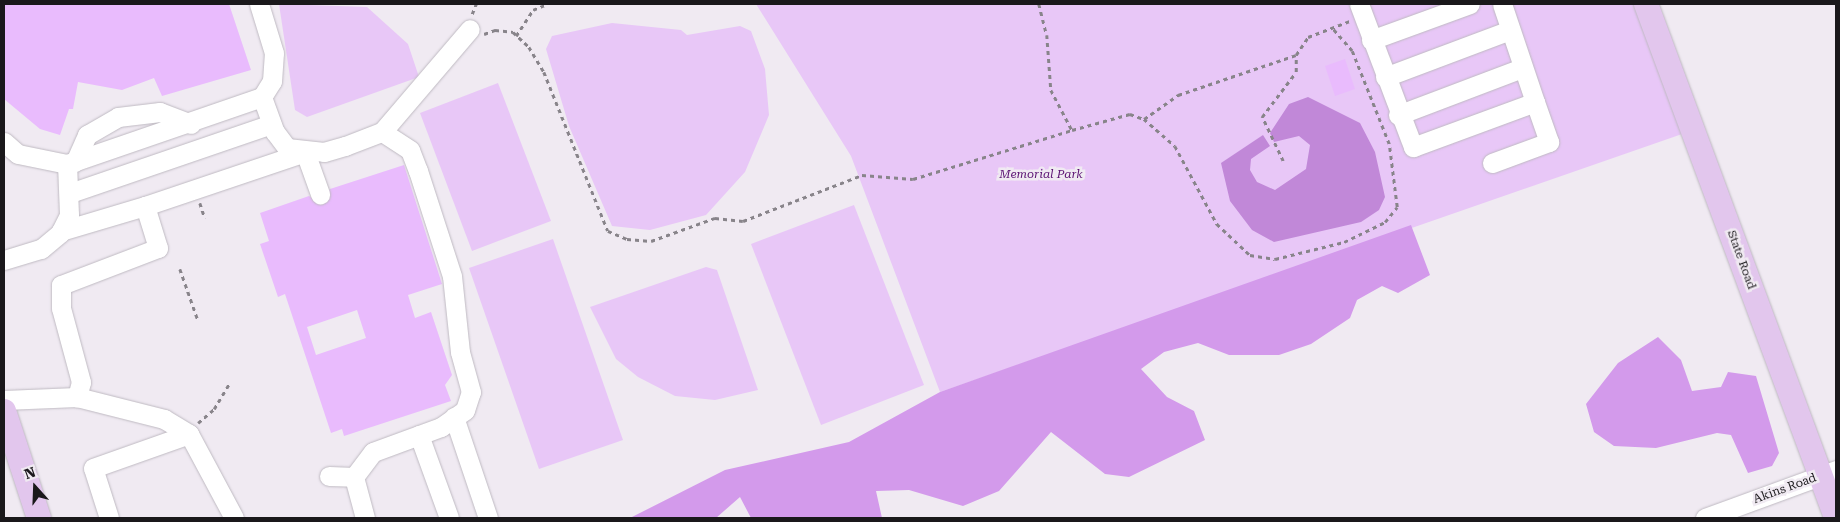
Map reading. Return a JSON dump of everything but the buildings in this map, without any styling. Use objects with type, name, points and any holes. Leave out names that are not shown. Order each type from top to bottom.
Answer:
[{"type":"main road","name":"State Road","points":[[1646,4],[1829,473],[1836,517]]},
{"type":"main road","points":[[4,411],[39,518]]},
{"type":"street","points":[[4,142],[18,154],[71,163],[191,124],[262,97],[272,81],[274,53],[259,4]]},
{"type":"street","points":[[1371,40],[1470,4]]},
{"type":"street","points":[[1492,163],[1549,142],[1522,68],[1502,4]]},
{"type":"street","points":[[1360,7],[1398,115],[1412,147],[1534,102]]},
{"type":"street","points":[[61,231],[145,206],[305,152],[331,150],[382,132],[470,29]]},
{"type":"street","points":[[1385,77],[1510,30]]},
{"type":"street","points":[[1398,115],[1522,68]]},
{"type":"street","points":[[262,97],[272,124],[287,148],[305,152]]},
{"type":"street","points":[[4,260],[41,248],[61,231],[69,215],[71,163],[87,135],[118,117],[160,112],[191,124]]},
{"type":"street","points":[[70,193],[272,124]]},
{"type":"street","points":[[354,477],[373,452],[419,435],[454,418],[465,410],[471,392],[460,352],[452,276],[410,150],[382,132]]},
{"type":"street","points":[[305,152],[320,194]]},
{"type":"street","points":[[77,396],[81,382],[61,308],[61,285],[158,248],[145,206]]},
{"type":"street","points":[[4,400],[77,396],[164,420],[191,430],[234,518]]},
{"type":"street","points":[[454,418],[488,518]]},
{"type":"street","points":[[109,518],[93,468],[191,430]]},
{"type":"street","points":[[419,435],[449,518]]},
{"type":"street","name":"Akins Road","points":[[1705,518],[1829,473]]},
{"type":"street","points":[[329,476],[354,477]]},
{"type":"street","points":[[354,477],[365,518]]},
{"type":"path","points":[[516,36],[533,10],[547,4]]},
{"type":"path","points":[[1039,4],[1047,35],[1050,90],[1072,130]]},
{"type":"path","points":[[1283,161],[1262,117],[1296,72],[1296,55],[1308,36],[1332,28],[1360,7]]},
{"type":"path","points":[[470,29],[516,36],[544,72],[608,230],[627,239],[651,240],[714,218],[742,221],[862,175],[913,179],[1130,114],[1144,119],[1175,146],[1217,224],[1250,256],[1275,259],[1344,242],[1385,222],[1397,207],[1389,144],[1352,51],[1332,28]]},
{"type":"path","points":[[1144,119],[1178,96],[1296,55]]},
{"type":"path","points":[[180,269],[198,320]]},
{"type":"path","points":[[191,430],[214,409],[229,384]]},
{"type":"green space","points":[[279,4],[367,7],[408,44],[419,77],[307,117],[295,110]]},
{"type":"green space","name":"Memorial Park","points":[[756,4],[1638,4],[1685,133],[940,392],[851,156]]},
{"type":"green space","points":[[612,23],[681,30],[687,35],[740,26],[751,31],[765,69],[769,115],[745,172],[706,215],[650,230],[612,226],[569,126],[546,49],[552,36]]},
{"type":"green space","points":[[498,83],[551,221],[472,251],[420,113]]},
{"type":"green space","points":[[854,205],[924,385],[821,425],[751,244]]},
{"type":"green space","points":[[553,239],[623,440],[539,469],[469,268]]},
{"type":"green space","points":[[706,267],[717,270],[758,390],[715,400],[675,396],[638,377],[616,359],[590,307]]},
{"type":"shaded area","points":[[1308,97],[1360,123],[1375,152],[1385,197],[1379,210],[1361,222],[1274,242],[1252,230],[1230,201],[1221,163],[1263,135],[1270,146],[1251,159],[1250,170],[1257,182],[1275,190],[1306,169],[1310,145],[1299,136],[1274,142],[1270,133],[1289,104]]},
{"type":"shaded area","points":[[1411,225],[1430,275],[1398,293],[1382,286],[1357,300],[1350,318],[1311,344],[1279,355],[1229,355],[1198,343],[1164,352],[1141,369],[1167,397],[1194,411],[1205,440],[1129,477],[1105,474],[1051,432],[999,491],[963,506],[909,490],[876,491],[882,518],[751,518],[740,497],[716,518],[630,518],[725,470],[849,442],[940,392]]},
{"type":"shaded area","points":[[1658,337],[1681,360],[1692,391],[1721,387],[1728,372],[1756,376],[1779,453],[1772,466],[1748,473],[1731,435],[1717,433],[1656,448],[1614,446],[1594,432],[1586,404],[1618,363]]}]
